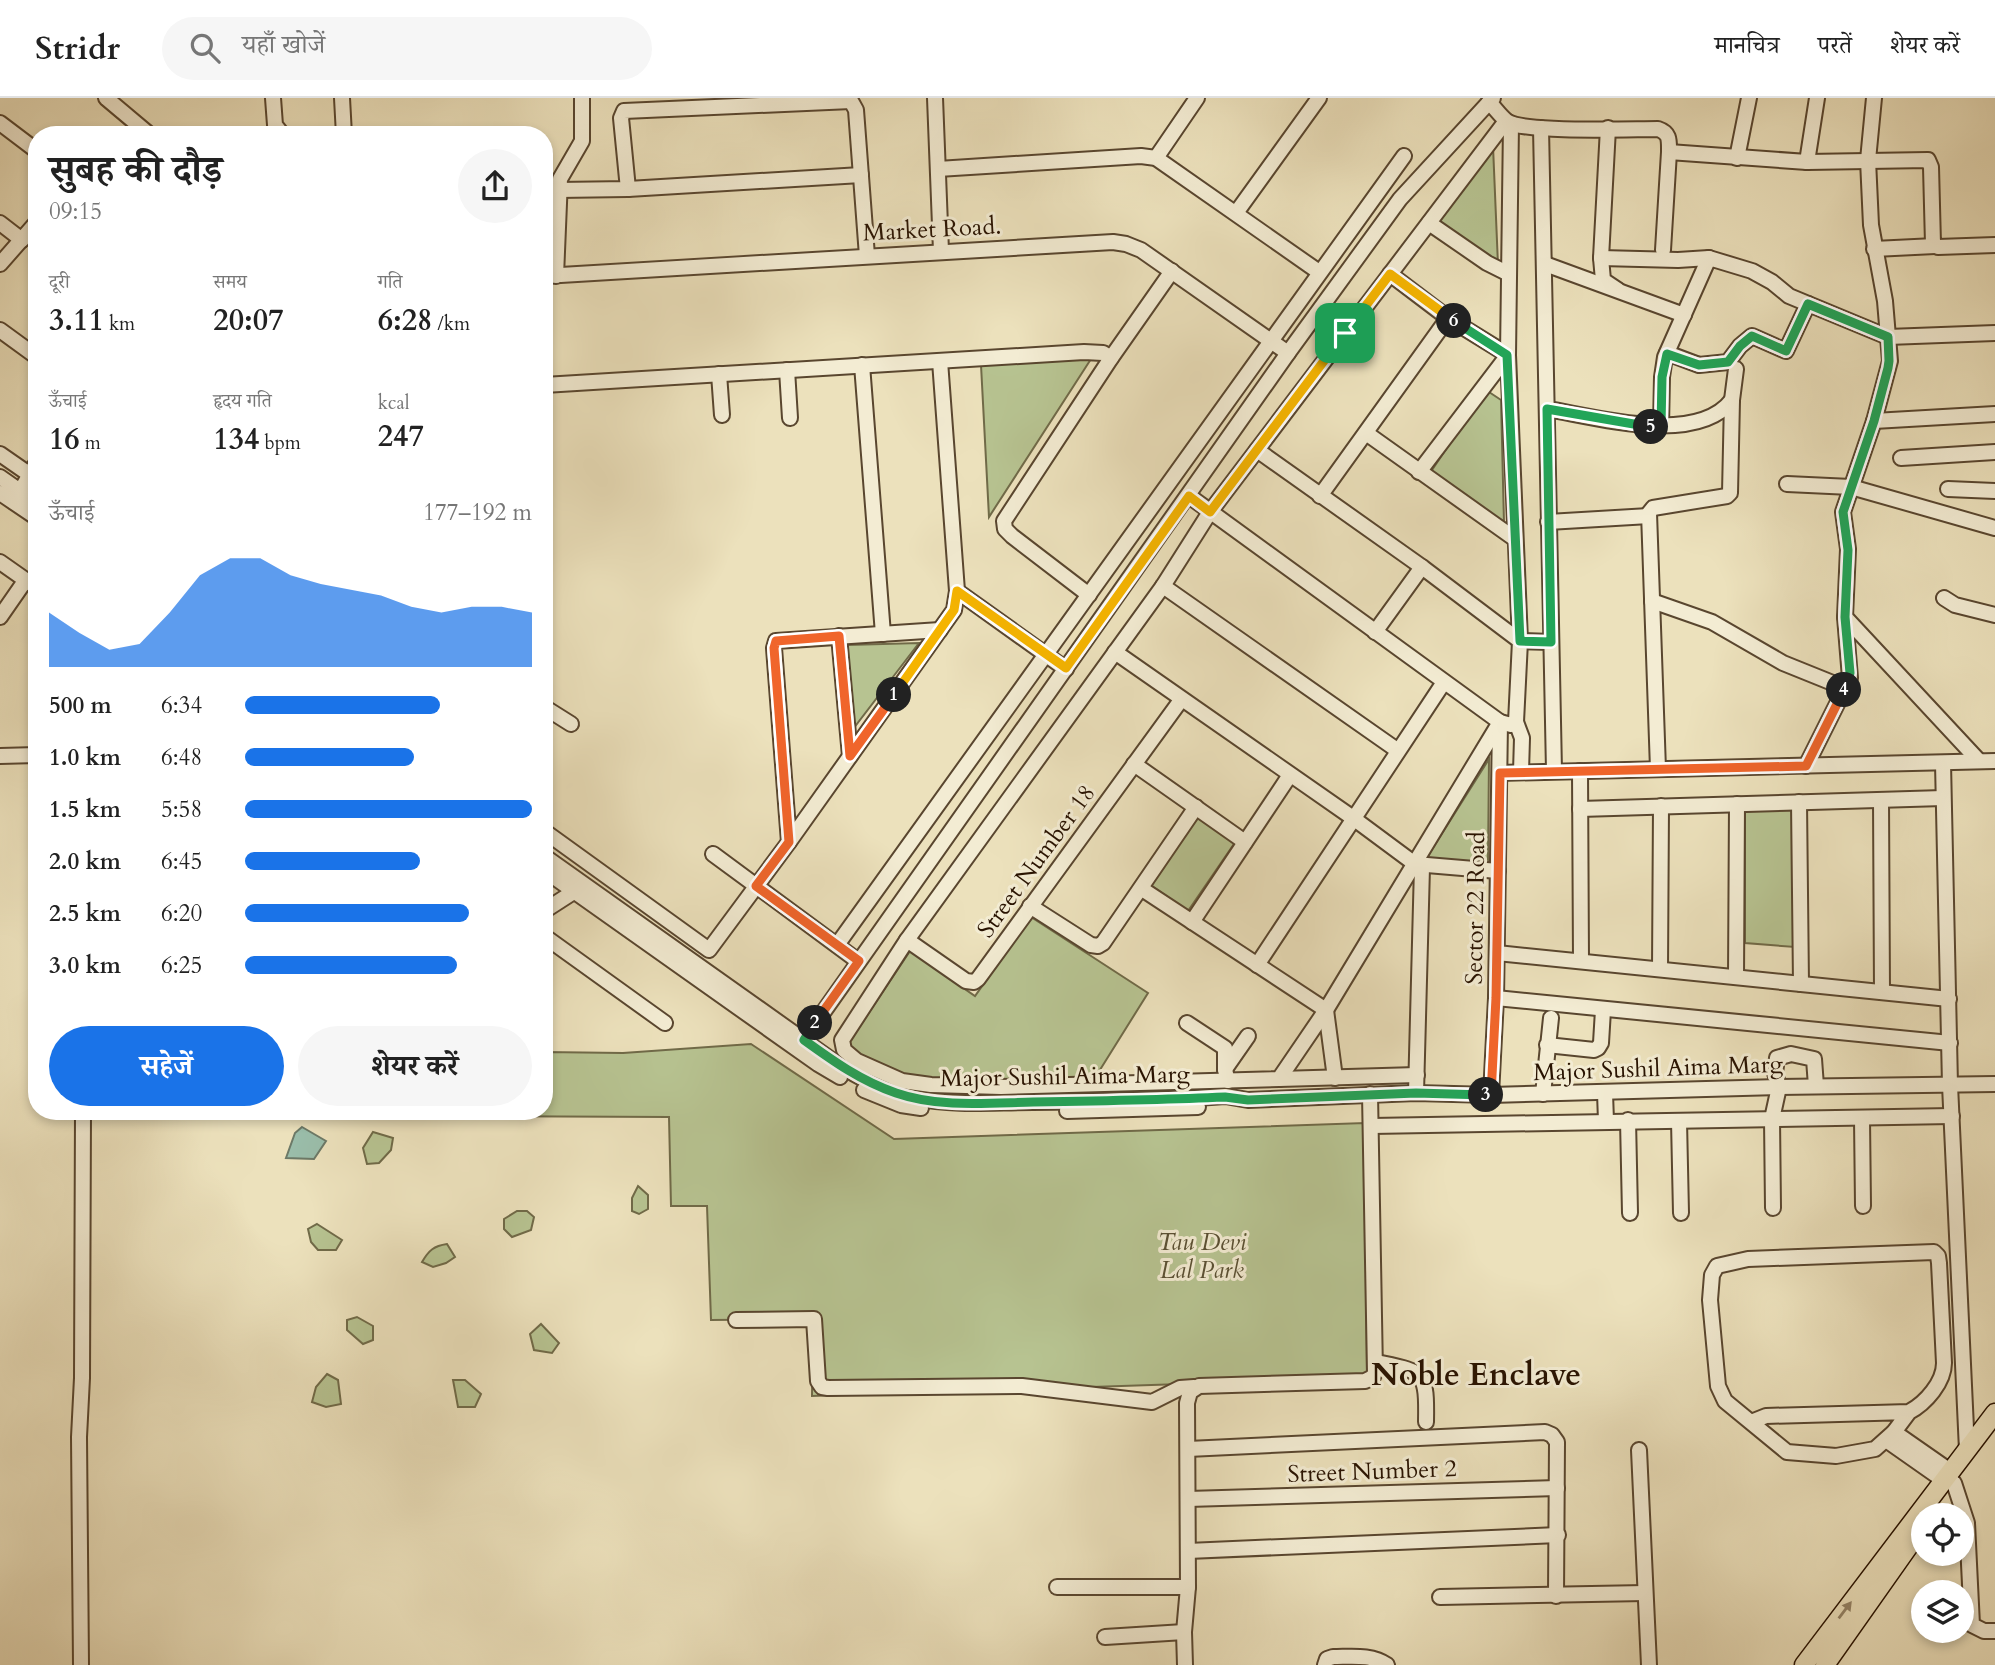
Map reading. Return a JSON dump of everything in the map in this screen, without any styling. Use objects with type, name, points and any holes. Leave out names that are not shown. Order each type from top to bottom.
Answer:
[{"type":"main road","points":[[1805,1665],[1949,1478],[1995,1413]]},
{"type":"main road","points":[[1937,1503],[1949,1478],[1995,1432]]},
{"type":"main road","points":[[1825,1665],[1911,1543]]},
{"type":"street","points":[[107,98],[140,126]]},
{"type":"street","points":[[273,98],[276,126]]},
{"type":"street","points":[[342,98],[344,126]]},
{"type":"street","points":[[553,244],[562,172],[582,141],[582,98]]},
{"type":"street","points":[[934,98],[942,251]]},
{"type":"street","points":[[1156,158],[1197,98]]},
{"type":"street","points":[[1236,213],[1319,98]]},
{"type":"street","points":[[1737,158],[1749,98]]},
{"type":"street","points":[[1807,162],[1817,98]]},
{"type":"street","points":[[1806,766],[1850,673],[1845,617],[1848,550],[1842,517],[1874,421],[1889,361],[1883,291],[1871,231],[1868,160],[1874,98]]},
{"type":"street","points":[[801,1044],[1400,200],[1491,100],[1509,122],[1507,355],[1520,641],[1516,722],[1522,738],[1521,772]]},
{"type":"street","points":[[628,189],[621,118],[622,114],[629,110],[851,101],[856,110],[867,256]]},
{"type":"street","points":[[1509,122],[1541,128],[1664,131],[1669,138],[1669,152],[1663,250]]},
{"type":"street","points":[[1417,1075],[1279,1079],[1226,1075],[1001,1087],[917,1084],[893,1077],[847,1055],[841,1045],[906,940],[1163,586],[1210,512],[1509,122]]},
{"type":"street","points":[[0,123],[28,144]]},
{"type":"street","points":[[1541,128],[1554,771]]},
{"type":"street","points":[[1608,128],[1601,258],[1603,280],[1618,290]]},
{"type":"street","points":[[1669,152],[1807,162],[1930,162],[1935,246]]},
{"type":"street","points":[[938,169],[1141,156],[1156,158],[1320,272]]},
{"type":"street","points":[[837,945],[1404,156]]},
{"type":"street","points":[[558,190],[628,189],[861,175]]},
{"type":"street","points":[[0,223],[22,240]]},
{"type":"street","points":[[1429,223],[1487,263],[1509,274]]},
{"type":"street","points":[[0,264],[28,233]]},
{"type":"street","name":"Market Road.","points":[[553,276],[1113,243],[1141,250],[1289,354]]},
{"type":"street","points":[[1874,249],[1995,245]]},
{"type":"street","points":[[1601,258],[1709,258],[1752,271],[1789,296],[1888,337],[1995,333]]},
{"type":"street","points":[[1661,426],[1662,377],[1667,354],[1709,258]]},
{"type":"street","points":[[1545,264],[1684,315]]},
{"type":"street","points":[[1089,595],[1012,536],[1005,529],[1004,521],[1111,358],[1172,271]]},
{"type":"street","points":[[1390,274],[1448,318],[1507,355]]},
{"type":"street","points":[[1667,354],[1699,365],[1728,362],[1752,336],[1786,351],[1808,304]]},
{"type":"street","points":[[1320,496],[1448,318]]},
{"type":"street","points":[[0,330],[28,345]]},
{"type":"street","points":[[553,384],[1084,352],[1103,354],[1111,358]]},
{"type":"street","points":[[1419,472],[1507,355]]},
{"type":"street","points":[[697,965],[789,842],[954,610],[957,591],[940,361]]},
{"type":"street","points":[[862,365],[883,634]]},
{"type":"street","points":[[1658,769],[1649,516],[1653,508],[1727,496],[1730,493],[1732,401],[1736,369]]},
{"type":"street","points":[[787,370],[790,418]]},
{"type":"street","points":[[719,374],[722,415]]},
{"type":"street","points":[[1547,409],[1654,427],[1712,418],[1725,410],[1732,401]]},
{"type":"street","points":[[1874,421],[1995,414]]},
{"type":"street","points":[[1366,433],[1515,539]]},
{"type":"street","points":[[1256,450],[1520,641],[1551,642]]},
{"type":"street","points":[[1901,458],[1995,452]]},
{"type":"street","points":[[0,454],[28,469]]},
{"type":"street","points":[[8,491],[28,474]]},
{"type":"street","points":[[1787,484],[1851,487],[1995,528]]},
{"type":"street","points":[[1948,489],[1995,491]]},
{"type":"street","points":[[8,491],[28,499]]},
{"type":"street","points":[[8,491],[28,510]]},
{"type":"street","points":[[1189,496],[1500,722],[1516,722]]},
{"type":"street","points":[[1548,522],[1649,516]]},
{"type":"street","points":[[0,562],[28,583]]},
{"type":"street","points":[[1375,632],[1422,568]]},
{"type":"street","points":[[1163,586],[1396,751]]},
{"type":"street","points":[[0,617],[28,588]]},
{"type":"street","points":[[957,591],[1066,668]]},
{"type":"street","points":[[1944,598],[1966,609],[1995,615]]},
{"type":"street","points":[[1652,601],[1712,622],[1783,663],[1845,688]]},
{"type":"street","points":[[1845,617],[1979,761]]},
{"type":"street","points":[[789,842],[775,644],[779,639],[940,630]]},
{"type":"street","points":[[839,636],[850,756]]},
{"type":"street","points":[[1115,652],[1419,865],[1498,871]]},
{"type":"street","points":[[1257,965],[1444,682]]},
{"type":"street","name":"Street Number 18","points":[[906,940],[966,981],[974,982],[1181,700]]},
{"type":"street","points":[[553,713],[571,724]]},
{"type":"street","points":[[1279,1079],[1419,865],[1500,722]]},
{"type":"street","name":"Sector 22 Road","points":[[1491,1095],[1496,998],[1500,722]]},
{"type":"street","points":[[0,756],[28,755]]},
{"type":"street","points":[[1500,773],[1995,761]]},
{"type":"street","points":[[1943,763],[1950,1085],[1967,1450]]},
{"type":"street","points":[[1134,764],[1245,842]]},
{"type":"street","points":[[1580,771],[1581,961]]},
{"type":"street","points":[[1192,922],[1290,775]]},
{"type":"street","points":[[1580,809],[1943,798]]},
{"type":"street","points":[[1881,800],[1882,992]]},
{"type":"street","points":[[1799,803],[1801,984]]},
{"type":"street","points":[[1736,977],[1737,804]]},
{"type":"street","points":[[1660,969],[1661,806]]},
{"type":"street","points":[[1030,906],[1091,945],[1098,946],[1103,943],[1142,889],[1196,807]]},
{"type":"street","points":[[553,837],[709,950]]},
{"type":"street","points":[[713,855],[859,961]]},
{"type":"street","name":"Major Sushil Aima Marg","points":[[553,862],[697,965],[801,1044],[818,1064],[882,1099],[926,1109],[1133,1110],[1227,1106],[1239,1100],[1370,1094],[1491,1095],[1995,1084]]},
{"type":"street","points":[[1416,1093],[1419,865]]},
{"type":"street","name":"Major Sushil Aima Marg","points":[[553,876],[690,975],[801,1044]]},
{"type":"street","points":[[1142,889],[1326,1010],[1335,1078]]},
{"type":"street","points":[[553,906],[575,891]]},
{"type":"street","points":[[553,942],[665,1023]]},
{"type":"street","points":[[1497,953],[1949,999]]},
{"type":"street","points":[[1496,998],[1950,1043]]},
{"type":"street","points":[[1547,1045],[1594,1050],[1598,1048],[1601,1043],[1603,1010]]},
{"type":"street","points":[[1544,1094],[1551,1018]]},
{"type":"street","points":[[1187,1023],[1225,1048],[1226,1075]]},
{"type":"street","points":[[1226,1075],[1248,1036]]},
{"type":"street","points":[[1773,1208],[1772,1119],[1779,1087],[1775,1073],[1777,1058],[1791,1054],[1814,1059],[1816,1086]]},
{"type":"street","points":[[1605,1093],[1606,1121]]},
{"type":"street","points":[[736,1320],[814,1319],[818,1381],[822,1387],[828,1388],[1015,1386],[1152,1402],[1180,1388],[1365,1381],[1373,1377],[1376,1362],[1370,1094]]},
{"type":"street","points":[[1372,1126],[1952,1116]]},
{"type":"street","points":[[1863,1119],[1863,1206]]},
{"type":"street","points":[[80,1665],[79,1437],[82,1378],[83,1120]]},
{"type":"street","points":[[1628,1120],[1630,1213]]},
{"type":"street","points":[[1679,1121],[1681,1213]]},
{"type":"street","points":[[1934,1252],[1939,1263],[1943,1377],[1917,1407],[1909,1412],[1890,1436],[1875,1449],[1836,1456],[1787,1452],[1725,1401],[1718,1386],[1710,1300],[1712,1275],[1717,1266],[1748,1259],[1934,1252]]},
{"type":"street","points":[[1376,1362],[1414,1370],[1420,1376],[1425,1391],[1426,1422]]},
{"type":"street","points":[[1185,1665],[1184,1632],[1188,1587],[1187,1403],[1194,1387]]},
{"type":"street","points":[[1751,1422],[1766,1416],[1909,1412]]},
{"type":"street","points":[[1188,1449],[1545,1432],[1557,1442],[1556,1596]]},
{"type":"street","points":[[1890,1436],[1949,1478],[1967,1523],[1972,1625],[1984,1631],[1995,1631]]},
{"type":"street","points":[[1639,1450],[1649,1665]]},
{"type":"street","name":"Street Number 2","points":[[1188,1499],[1557,1488]]},
{"type":"street","points":[[1188,1551],[1558,1535]]},
{"type":"street","points":[[1057,1587],[1188,1587]]},
{"type":"street","points":[[1440,1597],[1645,1593]]},
{"type":"street","points":[[1105,1637],[1184,1632]]},
{"type":"street","points":[[1325,1665],[1327,1659],[1333,1657],[1379,1659],[1387,1665]]},
{"type":"green space","points":[[1493,146],[1498,265],[1433,222]]},
{"type":"green space","points":[[1091,359],[989,517],[981,365]]},
{"type":"green space","points":[[1486,390],[1501,400],[1504,523],[1430,473]]},
{"type":"green space","points":[[919,643],[853,729],[847,645]]},
{"type":"green space","points":[[1489,759],[1488,862],[1424,862]]},
{"type":"green space","points":[[1795,810],[1795,947],[1745,943],[1745,811]]},
{"type":"green space","points":[[1198,814],[1236,841],[1188,911],[1149,884]]},
{"type":"green space","points":[[1031,917],[1148,993],[1088,1089],[902,1081],[838,1059],[910,951],[975,996]]},
{"type":"green space","name":"Tau Devi Lal Park","points":[[751,1044],[894,1139],[1365,1123],[1367,1378],[812,1396],[813,1319],[711,1320],[707,1206],[671,1206],[669,1117],[553,1116],[553,1052],[623,1053]]},
{"type":"green space","points":[[373,1132],[393,1138],[391,1150],[379,1163],[367,1164],[363,1148]]},
{"type":"green space","points":[[638,1186],[648,1195],[648,1209],[639,1214],[632,1211],[632,1198]]},
{"type":"green space","points":[[517,1211],[527,1211],[534,1217],[531,1230],[512,1237],[504,1229],[504,1219]]},
{"type":"green space","points":[[317,1224],[342,1240],[336,1250],[318,1250],[311,1242],[308,1229]]},
{"type":"green space","points":[[447,1244],[455,1257],[433,1267],[422,1262],[432,1249]]},
{"type":"green space","points":[[357,1317],[373,1326],[373,1340],[363,1344],[347,1330],[347,1320]]},
{"type":"green space","points":[[541,1324],[559,1343],[552,1353],[534,1350],[530,1334]]},
{"type":"green space","points":[[327,1374],[338,1380],[341,1404],[326,1407],[312,1402],[316,1387]]},
{"type":"green space","points":[[453,1380],[465,1380],[481,1394],[475,1407],[458,1407]]},
{"type":"shaded area","points":[[302,1127],[326,1141],[314,1159],[286,1158],[295,1133]]},
{"type":"district","name":"Noble Enclave","points":[[1476,1374]]},
{"type":"route","points":[[1390,274],[1448,318],[1507,355],[1520,641],[1551,642],[1547,409],[1661,426],[1662,377],[1667,354],[1699,365],[1728,362],[1752,336],[1786,351],[1808,304],[1888,337],[1888,368],[1874,421],[1842,517],[1848,550],[1845,617],[1850,678],[1806,766],[1500,773],[1496,998],[1491,1095],[1416,1093],[1248,1100],[1225,1097],[954,1103],[897,1094],[874,1085],[804,1040],[859,961],[756,886],[789,842],[774,648],[776,641],[839,636],[850,756],[954,610],[957,591],[1066,668],[1189,496],[1210,512],[1345,333],[1390,274]]}]
